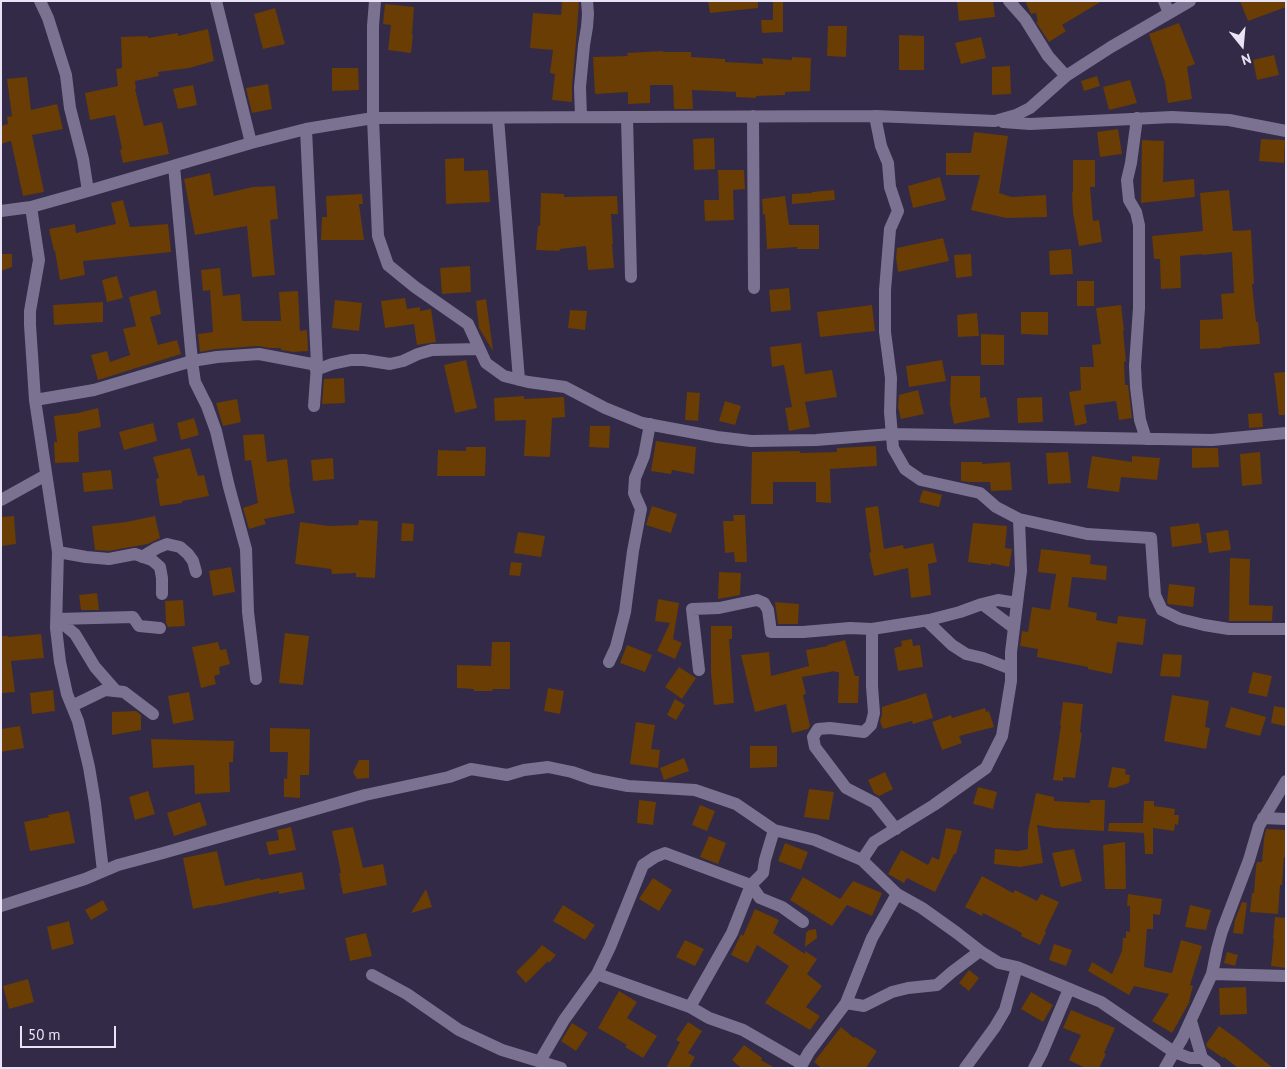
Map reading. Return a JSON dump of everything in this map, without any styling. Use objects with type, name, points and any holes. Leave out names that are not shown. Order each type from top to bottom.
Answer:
[{"type":"street","points":[[40,1],[48,18],[66,75],[70,108],[81,150],[88,191]]},
{"type":"street","points":[[216,1],[251,143]]},
{"type":"street","points":[[375,1],[373,26],[373,118],[378,236],[388,265],[415,287],[468,324],[486,363],[504,376],[565,387],[605,408],[642,423],[717,437],[751,441],[816,440],[891,434],[1212,440],[1286,433]]},
{"type":"street","points":[[581,117],[580,87],[588,14],[586,1]]},
{"type":"street","points":[[1009,1],[1025,19],[1048,56],[1066,76]]},
{"type":"street","points":[[995,121],[1016,115],[1030,108],[1066,76],[1111,47],[1166,7],[1190,1]]},
{"type":"street","points":[[753,116],[754,288]]},
{"type":"street","points":[[874,116],[881,146],[888,163],[890,187],[898,211],[890,229],[884,290],[891,378],[891,434],[893,448],[905,469],[921,480],[980,493],[996,507],[1019,519],[1087,534],[1151,538],[1155,595],[1162,610],[1180,619],[1229,629],[1286,629]]},
{"type":"street","points":[[1,211],[31,207],[251,143],[306,129],[373,118],[874,116],[1030,124],[1172,117],[1229,120],[1286,130]]},
{"type":"street","points":[[627,117],[631,277]]},
{"type":"street","points":[[498,118],[519,380]]},
{"type":"street","points":[[1137,118],[1127,180],[1129,200],[1136,212],[1139,225],[1139,308],[1135,366],[1140,420],[1146,439]]},
{"type":"street","points":[[306,129],[317,367],[314,406]]},
{"type":"street","points":[[174,166],[195,382],[208,406],[216,431],[246,549],[248,612],[256,679]]},
{"type":"street","points":[[31,207],[39,260],[30,311],[30,325],[35,400],[58,552],[56,628],[60,662],[67,694],[78,721],[89,767],[103,872]]},
{"type":"street","points":[[35,400],[94,390],[192,361],[217,357],[259,354],[317,367],[350,360],[390,364],[432,350],[479,349]]},
{"type":"street","points":[[609,662],[616,647],[625,612],[641,509],[634,493],[635,478],[644,456],[650,424]]},
{"type":"street","points":[[1,500],[46,475]]},
{"type":"street","points":[[862,860],[874,842],[934,805],[986,768],[1002,736],[1011,681],[1011,652],[1022,571],[1019,519]]},
{"type":"street","points":[[142,556],[167,544],[180,548],[188,554],[193,560],[196,572]]},
{"type":"street","points":[[58,552],[108,559],[135,554],[152,560],[160,567],[162,594]]},
{"type":"street","points":[[699,670],[692,610],[720,608],[757,600],[764,603],[768,610],[772,632],[803,632],[850,628],[872,629],[927,620],[998,600],[1017,603]]},
{"type":"street","points":[[982,604],[1014,628]]},
{"type":"street","points":[[57,619],[133,616],[139,626],[160,628]]},
{"type":"street","points":[[57,619],[76,634],[95,667],[116,691]]},
{"type":"street","points":[[927,620],[952,645],[966,654],[1011,668]]},
{"type":"street","points":[[872,629],[874,713],[871,725],[864,732],[830,728],[818,729],[813,737],[815,747],[846,788],[875,803],[896,829]]},
{"type":"street","points":[[72,706],[105,690],[116,691],[124,692],[153,714]]},
{"type":"street","points":[[1,906],[85,879],[118,865],[173,851],[365,795],[449,777],[470,769],[507,775],[548,766],[592,779],[628,786],[695,790],[736,804],[774,830],[815,840],[862,860],[898,894],[929,913],[999,963],[1017,967],[1101,1002],[1174,1052],[1190,1058],[1202,1058]]},
{"type":"street","points":[[1165,1068],[1191,1021],[1212,974],[1222,931],[1259,826],[1286,781]]},
{"type":"street","points":[[1263,818],[1286,819]]},
{"type":"street","points":[[690,1007],[732,933],[751,885],[763,873],[774,830]]},
{"type":"street","points":[[540,1062],[564,1020],[596,974],[610,947],[643,865],[655,857],[664,854],[751,885],[760,898],[782,907],[803,922]]},
{"type":"street","points":[[596,974],[690,1007],[709,1018],[743,1030],[801,1066],[809,1052],[846,1003],[872,938],[898,894]]},
{"type":"street","points":[[846,1003],[864,1006],[892,992],[937,985],[980,951]]},
{"type":"street","points":[[965,1068],[995,1027],[1004,1010],[1017,967]]},
{"type":"street","points":[[1212,974],[1286,976]]},
{"type":"street","points":[[372,975],[407,994],[459,1030],[502,1050],[561,1068]]},
{"type":"street","points":[[1034,1068],[1069,989]]},
{"type":"street","points":[[1191,1021],[1202,1058],[1215,1068]]},
{"type":"building","points":[[562,1],[579,1],[572,102],[552,100],[555,74],[550,73],[553,50],[530,48],[533,13],[561,15]]},
{"type":"building","points":[[708,1],[758,1],[758,8],[710,13]]},
{"type":"building","points":[[773,1],[783,1],[783,32],[762,33],[761,20],[773,20]]},
{"type":"building","points":[[957,1],[993,1],[995,17],[959,21]]},
{"type":"building","points":[[1025,1],[1102,1],[1062,25],[1066,31],[1049,42],[1036,22],[1038,22],[1036,13],[1031,14]]},
{"type":"building","points":[[1240,1],[1286,1],[1286,7],[1248,21]]},
{"type":"building","points":[[385,4],[414,7],[411,53],[388,50],[391,25],[383,24]]},
{"type":"building","points":[[275,8],[285,44],[263,49],[254,14]]},
{"type":"building","points":[[1179,23],[1195,64],[1187,67],[1192,99],[1168,103],[1165,82],[1149,34]]},
{"type":"building","points":[[828,26],[847,26],[846,57],[827,56]]},
{"type":"building","points":[[208,29],[214,61],[189,68],[158,72],[159,76],[135,81],[135,89],[144,126],[162,122],[169,154],[123,163],[115,115],[90,120],[85,93],[118,86],[116,69],[122,68],[121,37],[148,36],[148,38],[178,33],[178,36]]},
{"type":"building","points":[[899,35],[924,36],[924,70],[899,70]]},
{"type":"building","points":[[981,37],[986,58],[961,64],[955,43]]},
{"type":"building","points":[[691,52],[691,57],[725,59],[725,62],[763,64],[762,58],[792,60],[792,57],[811,58],[810,91],[785,92],[785,95],[756,96],[756,98],[736,97],[736,92],[692,90],[693,109],[674,109],[673,85],[650,85],[650,103],[628,104],[628,92],[595,94],[593,57],[628,56],[627,53]]},
{"type":"building","points":[[1274,55],[1279,75],[1257,80],[1253,60]]},
{"type":"building","points":[[1010,66],[1011,94],[992,95],[992,67]]},
{"type":"building","points":[[332,68],[358,68],[359,90],[332,91]]},
{"type":"building","points":[[1097,76],[1100,86],[1084,91],[1081,81]]},
{"type":"building","points":[[27,77],[31,110],[57,104],[63,129],[32,135],[44,192],[23,196],[11,141],[1,144],[1,126],[8,124],[7,117],[12,116],[7,79]]},
{"type":"building","points":[[1130,80],[1137,103],[1109,110],[1103,87]]},
{"type":"building","points":[[268,84],[272,109],[252,113],[246,88]]},
{"type":"building","points":[[193,85],[197,105],[178,109],[173,89]]},
{"type":"building","points":[[1118,129],[1122,154],[1100,157],[1097,132]]},
{"type":"building","points":[[974,132],[1008,136],[999,193],[1012,197],[1046,195],[1047,217],[1006,218],[971,210],[980,175],[946,175],[946,153],[971,153]]},
{"type":"building","points":[[714,138],[715,169],[694,170],[693,139]]},
{"type":"building","points":[[1261,139],[1285,140],[1284,163],[1259,161]]},
{"type":"building","points":[[1142,140],[1164,141],[1163,182],[1194,179],[1195,197],[1141,203]]},
{"type":"building","points":[[464,158],[464,171],[488,170],[490,202],[446,204],[445,159]]},
{"type":"building","points":[[1073,160],[1095,160],[1095,187],[1090,187],[1093,221],[1099,220],[1102,242],[1079,246],[1073,213]]},
{"type":"building","points":[[718,170],[744,170],[745,189],[733,190],[734,220],[705,221],[704,200],[719,200]]},
{"type":"building","points":[[210,173],[214,196],[253,187],[275,186],[278,219],[270,220],[275,275],[252,277],[247,226],[195,235],[184,179]]},
{"type":"building","points":[[940,177],[946,200],[913,208],[908,186]]},
{"type":"building","points":[[834,190],[835,200],[792,204],[792,194]]},
{"type":"building","points":[[1229,190],[1233,231],[1251,230],[1254,284],[1252,284],[1260,344],[1200,349],[1200,320],[1223,319],[1221,294],[1234,293],[1232,252],[1180,256],[1181,288],[1161,289],[1160,259],[1154,259],[1152,236],[1203,231],[1200,193]]},
{"type":"building","points":[[541,193],[564,194],[564,197],[617,196],[618,214],[611,214],[614,268],[588,270],[586,246],[560,249],[559,251],[536,250],[538,226],[540,226]]},
{"type":"building","points":[[362,194],[363,204],[359,204],[364,240],[321,240],[322,217],[327,217],[326,196]]},
{"type":"building","points":[[785,196],[789,225],[819,225],[819,249],[797,249],[797,247],[767,249],[762,199]]},
{"type":"building","points":[[123,200],[130,227],[168,224],[171,252],[83,261],[85,275],[60,280],[49,229],[75,224],[76,233],[116,224],[111,203]]},
{"type":"building","points":[[943,238],[949,261],[898,272],[897,248]]},
{"type":"building","points":[[1071,249],[1073,274],[1050,275],[1049,251]]},
{"type":"building","points":[[1,254],[12,254],[12,267],[1,271]]},
{"type":"building","points":[[971,254],[972,276],[956,278],[954,255]]},
{"type":"building","points":[[470,266],[471,292],[442,294],[440,268]]},
{"type":"building","points":[[220,268],[223,296],[240,294],[242,321],[281,321],[279,292],[298,291],[300,331],[307,330],[308,351],[293,352],[281,350],[281,348],[258,346],[200,352],[198,334],[213,332],[210,290],[203,291],[201,270]]},
{"type":"building","points":[[117,276],[123,298],[107,302],[102,280]]},
{"type":"building","points":[[1077,281],[1094,281],[1094,306],[1077,306]]},
{"type":"building","points":[[789,288],[791,310],[771,312],[769,290]]},
{"type":"building","points":[[156,290],[161,314],[150,317],[158,345],[177,340],[181,354],[98,380],[91,355],[107,351],[110,362],[130,355],[123,329],[136,326],[129,297]]},
{"type":"building","points":[[405,298],[407,309],[420,307],[420,311],[431,309],[436,342],[417,345],[414,324],[385,328],[381,301]]},
{"type":"building","points":[[486,299],[493,351],[479,328],[476,301]]},
{"type":"building","points":[[335,300],[362,303],[359,331],[332,328]]},
{"type":"building","points":[[103,302],[103,322],[54,325],[53,305]]},
{"type":"building","points":[[872,305],[875,331],[820,337],[817,312]]},
{"type":"building","points":[[1121,305],[1126,361],[1124,362],[1125,385],[1128,385],[1132,418],[1119,420],[1116,401],[1084,405],[1087,423],[1075,426],[1069,392],[1081,390],[1080,367],[1094,367],[1092,345],[1101,344],[1096,308]]},
{"type":"building","points":[[570,310],[587,311],[585,330],[568,328]]},
{"type":"building","points":[[1021,312],[1048,312],[1048,335],[1021,334]]},
{"type":"building","points":[[977,313],[979,336],[958,337],[957,315]]},
{"type":"building","points":[[981,334],[1004,335],[1004,365],[981,365]]},
{"type":"building","points":[[801,343],[805,374],[832,370],[837,397],[805,402],[810,427],[789,431],[785,408],[792,407],[784,365],[772,367],[770,347]]},
{"type":"building","points":[[466,360],[477,408],[455,413],[444,365]]},
{"type":"building","points":[[942,360],[946,381],[909,387],[906,366]]},
{"type":"building","points":[[1286,372],[1286,415],[1279,415],[1274,373]]},
{"type":"building","points":[[951,376],[980,376],[980,398],[986,397],[990,417],[954,424],[950,404]]},
{"type":"building","points":[[344,378],[345,403],[322,404],[324,379]]},
{"type":"building","points":[[918,390],[924,414],[901,419],[898,407],[899,395]]},
{"type":"building","points":[[687,392],[700,393],[698,421],[685,420]]},
{"type":"building","points":[[524,396],[524,399],[564,397],[565,417],[552,418],[550,457],[524,456],[526,420],[495,421],[494,398]]},
{"type":"building","points":[[1042,397],[1043,422],[1018,423],[1017,398]]},
{"type":"building","points":[[237,399],[241,422],[223,426],[216,403]]},
{"type":"building","points":[[725,401],[741,406],[735,425],[719,421]]},
{"type":"building","points":[[98,408],[101,427],[78,432],[79,462],[55,463],[54,442],[57,442],[54,416]]},
{"type":"building","points":[[1262,413],[1263,427],[1249,428],[1248,414]]},
{"type":"building","points":[[194,418],[199,435],[181,440],[177,423]]},
{"type":"building","points":[[153,423],[157,441],[124,450],[119,432]]},
{"type":"building","points":[[590,426],[610,426],[609,448],[589,447]]},
{"type":"building","points":[[264,434],[267,462],[287,459],[289,483],[295,513],[264,519],[266,524],[249,529],[243,508],[258,503],[251,460],[245,461],[243,435]]},
{"type":"building","points":[[656,441],[696,447],[694,474],[672,470],[671,474],[651,471]]},
{"type":"building","points":[[876,446],[877,466],[830,469],[831,503],[816,502],[816,482],[773,482],[773,504],[751,504],[752,452],[837,452],[837,448]]},
{"type":"building","points":[[466,447],[486,447],[485,476],[437,476],[438,450],[466,451]]},
{"type":"building","points":[[190,448],[198,476],[204,475],[209,496],[160,506],[156,479],[159,478],[153,457]]},
{"type":"building","points":[[1192,448],[1218,448],[1219,467],[1192,468]]},
{"type":"building","points":[[1068,452],[1071,483],[1048,484],[1046,453]]},
{"type":"building","points":[[1260,452],[1262,484],[1242,486],[1240,454]]},
{"type":"building","points":[[1092,456],[1132,462],[1132,456],[1160,458],[1157,480],[1121,477],[1119,492],[1087,488]]},
{"type":"building","points":[[333,458],[334,479],[313,481],[311,460]]},
{"type":"building","points":[[961,462],[982,462],[982,464],[1010,462],[1012,490],[991,491],[990,482],[961,481]]},
{"type":"building","points":[[111,470],[113,489],[84,492],[82,473]]},
{"type":"building","points":[[923,490],[942,495],[939,507],[919,502]]},
{"type":"building","points":[[652,506],[677,514],[671,533],[646,525]]},
{"type":"building","points":[[878,506],[884,549],[903,545],[904,549],[933,543],[937,562],[928,564],[931,595],[911,598],[908,568],[874,576],[869,553],[871,552],[865,508]]},
{"type":"building","points":[[733,515],[745,515],[747,562],[735,562],[734,552],[725,553],[723,521],[734,521]]},
{"type":"building","points":[[14,516],[16,544],[1,546],[1,517]]},
{"type":"building","points":[[155,516],[160,538],[148,544],[109,551],[95,550],[92,526]]},
{"type":"building","points":[[359,520],[378,521],[375,578],[356,577],[356,573],[332,574],[331,569],[295,564],[300,522],[329,526],[358,525]]},
{"type":"building","points":[[402,523],[414,524],[413,541],[401,541]]},
{"type":"building","points":[[973,523],[1007,526],[1005,548],[1012,549],[1009,567],[991,563],[991,565],[968,562]]},
{"type":"building","points":[[1199,523],[1202,543],[1172,547],[1170,527]]},
{"type":"building","points":[[1228,530],[1231,550],[1209,553],[1206,533]]},
{"type":"building","points":[[518,532],[545,536],[541,557],[514,553]]},
{"type":"building","points":[[1041,549],[1091,555],[1090,564],[1107,566],[1106,580],[1072,577],[1068,607],[1097,613],[1096,620],[1117,624],[1118,616],[1146,619],[1143,645],[1117,642],[1112,674],[1088,669],[1088,667],[1037,657],[1038,649],[1020,646],[1022,631],[1028,632],[1032,607],[1050,610],[1056,574],[1038,572]]},
{"type":"building","points":[[1230,558],[1250,559],[1249,605],[1273,606],[1272,621],[1229,621]]},
{"type":"building","points":[[511,562],[522,563],[520,576],[509,575]]},
{"type":"building","points":[[231,567],[235,592],[213,596],[209,571]]},
{"type":"building","points":[[719,572],[741,573],[740,595],[718,599]]},
{"type":"building","points":[[1169,584],[1195,587],[1193,607],[1168,604]]},
{"type":"building","points":[[97,593],[99,610],[81,610],[79,595]]},
{"type":"building","points":[[658,599],[679,603],[673,639],[682,643],[675,659],[657,651],[670,623],[655,621]]},
{"type":"building","points":[[183,600],[185,626],[168,627],[166,623],[165,601]]},
{"type":"building","points":[[775,602],[799,604],[798,624],[778,624]]},
{"type":"building","points":[[711,626],[732,626],[732,639],[729,639],[734,703],[714,705],[711,673]]},
{"type":"building","points":[[285,633],[309,636],[303,685],[279,683]]},
{"type":"building","points":[[41,634],[44,658],[11,661],[15,692],[1,693],[1,636]]},
{"type":"building","points":[[912,639],[913,646],[920,645],[923,667],[898,671],[894,648],[902,646],[901,641]]},
{"type":"building","points":[[845,640],[855,676],[859,676],[858,703],[838,703],[839,672],[835,671],[802,677],[806,694],[803,695],[810,726],[808,729],[792,733],[786,704],[755,712],[741,655],[769,652],[771,676],[809,666],[806,650],[828,646]]},
{"type":"building","points":[[218,642],[220,650],[226,649],[230,664],[219,667],[220,674],[214,676],[216,684],[201,688],[192,647]]},
{"type":"building","points":[[492,642],[510,642],[510,689],[474,691],[474,689],[457,688],[457,665],[491,666]]},
{"type":"building","points":[[627,645],[652,655],[645,672],[620,663]]},
{"type":"building","points":[[1163,654],[1182,655],[1180,677],[1160,676]]},
{"type":"building","points":[[679,667],[696,678],[682,699],[665,687]]},
{"type":"building","points":[[1253,672],[1272,676],[1267,697],[1248,693]]},
{"type":"building","points":[[548,688],[564,691],[560,714],[544,711]]},
{"type":"building","points":[[53,690],[55,711],[32,714],[30,693]]},
{"type":"building","points":[[189,692],[194,720],[173,724],[168,696]]},
{"type":"building","points":[[926,693],[933,718],[913,724],[912,721],[883,729],[880,721],[882,707]]},
{"type":"building","points":[[1172,695],[1209,701],[1205,727],[1210,728],[1206,749],[1164,741]]},
{"type":"building","points":[[675,699],[685,705],[676,720],[667,715]]},
{"type":"building","points":[[1063,702],[1083,704],[1080,732],[1082,733],[1075,778],[1063,777],[1063,781],[1053,780]]},
{"type":"building","points":[[1274,706],[1286,708],[1285,726],[1271,723]]},
{"type":"building","points":[[1231,707],[1266,717],[1260,736],[1225,727]]},
{"type":"building","points":[[985,708],[986,712],[989,711],[994,727],[959,736],[962,743],[942,750],[932,722],[951,715],[952,718]]},
{"type":"building","points":[[136,711],[141,715],[141,730],[112,735],[112,712]]},
{"type":"building","points":[[636,722],[655,725],[651,749],[660,750],[658,768],[630,764]]},
{"type":"building","points":[[20,726],[24,748],[1,752],[1,729]]},
{"type":"building","points":[[270,728],[310,729],[309,775],[300,775],[300,798],[284,797],[284,778],[287,779],[288,752],[270,752]]},
{"type":"building","points":[[151,739],[234,741],[233,762],[229,762],[230,792],[195,794],[194,765],[153,768]]},
{"type":"building","points":[[750,746],[777,746],[777,767],[750,768]]},
{"type":"building","points":[[684,758],[689,771],[664,780],[660,768]]},
{"type":"building","points":[[359,760],[369,760],[369,778],[357,779],[353,772]]},
{"type":"building","points":[[1112,767],[1126,769],[1125,774],[1130,775],[1129,783],[1114,788],[1108,787]]},
{"type":"building","points":[[885,772],[893,789],[879,796],[874,793],[868,780]]},
{"type":"building","points":[[978,787],[997,792],[993,809],[973,804]]},
{"type":"building","points":[[809,789],[834,792],[829,820],[804,817]]},
{"type":"building","points":[[148,791],[155,814],[135,820],[129,797]]},
{"type":"building","points":[[1036,793],[1054,797],[1054,801],[1090,803],[1090,800],[1105,800],[1104,831],[1053,828],[1037,825],[1043,863],[1020,867],[994,864],[995,849],[1018,851],[1028,849],[1028,832]]},
{"type":"building","points":[[639,800],[656,802],[653,825],[637,823]]},
{"type":"building","points":[[1144,801],[1154,801],[1154,806],[1175,809],[1174,815],[1179,815],[1178,825],[1175,824],[1174,831],[1153,828],[1153,854],[1145,854],[1144,833],[1108,831],[1109,823],[1143,823]]},
{"type":"building","points":[[200,802],[207,825],[174,836],[167,813]]},
{"type":"building","points":[[700,805],[715,811],[707,831],[692,825]]},
{"type":"building","points":[[69,811],[75,843],[30,851],[24,822]]},
{"type":"building","points":[[291,827],[296,850],[269,855],[266,842],[279,840],[277,830]]},
{"type":"building","points":[[353,827],[363,868],[383,864],[387,885],[343,894],[339,873],[341,873],[332,831]]},
{"type":"building","points":[[946,828],[962,831],[956,854],[954,854],[935,892],[907,878],[904,883],[888,874],[901,850],[928,865],[932,857],[939,860]]},
{"type":"building","points":[[1266,829],[1286,830],[1286,857],[1284,857],[1282,885],[1280,885],[1278,914],[1250,912],[1252,893],[1254,893],[1256,866],[1257,862],[1262,862]]},
{"type":"building","points":[[709,836],[726,843],[718,864],[700,857]]},
{"type":"building","points":[[1125,842],[1126,889],[1105,889],[1103,845]]},
{"type":"building","points":[[785,843],[808,852],[801,870],[778,861]]},
{"type":"building","points":[[1074,849],[1082,881],[1061,887],[1052,853]]},
{"type":"building","points":[[217,851],[225,886],[260,878],[260,880],[302,872],[305,889],[279,894],[279,891],[193,909],[183,858]]},
{"type":"building","points":[[982,876],[1013,893],[1015,890],[1037,901],[1041,894],[1059,902],[1040,945],[1021,936],[1022,933],[983,913],[982,916],[965,907]]},
{"type":"building","points":[[803,877],[840,899],[853,881],[882,893],[872,916],[847,905],[832,926],[790,900]]},
{"type":"building","points":[[653,878],[672,890],[659,911],[639,899]]},
{"type":"building","points":[[426,889],[432,907],[411,913]]},
{"type":"building","points":[[1128,894],[1162,899],[1160,915],[1153,914],[1153,929],[1147,929],[1144,967],[1172,973],[1181,940],[1202,946],[1190,985],[1193,986],[1190,1001],[1172,1033],[1152,1021],[1169,994],[1134,986],[1129,995],[1088,971],[1092,962],[1112,974],[1122,951],[1123,938],[1126,938],[1126,931],[1130,932],[1130,906],[1127,906]]},
{"type":"building","points":[[103,900],[108,910],[91,920],[85,910]]},
{"type":"building","points":[[1242,902],[1247,903],[1243,934],[1233,933],[1235,920]]},
{"type":"building","points":[[563,905],[595,925],[585,940],[553,921]]},
{"type":"building","points":[[1190,905],[1211,910],[1206,930],[1185,927]]},
{"type":"building","points":[[755,909],[779,920],[773,933],[805,954],[805,951],[817,959],[807,974],[822,986],[806,1007],[820,1016],[810,1030],[765,1003],[789,966],[757,945],[748,963],[731,955],[741,934],[743,936]]},
{"type":"building","points":[[1275,917],[1286,918],[1286,968],[1271,966]]},
{"type":"building","points":[[69,921],[74,944],[52,950],[47,927]]},
{"type":"building","points":[[816,929],[817,938],[805,947],[806,933],[809,930]]},
{"type":"building","points":[[366,933],[372,956],[350,961],[345,938]]},
{"type":"building","points":[[685,940],[704,949],[695,966],[676,957]]},
{"type":"building","points":[[1054,944],[1072,950],[1066,966],[1049,960]]},
{"type":"building","points":[[542,945],[556,955],[526,983],[516,972]]},
{"type":"building","points":[[1227,952],[1238,955],[1235,966],[1224,963]]},
{"type":"building","points":[[969,970],[979,978],[969,991],[959,983]]},
{"type":"building","points":[[28,979],[34,1002],[9,1009],[3,986]]},
{"type":"building","points":[[1246,987],[1247,1014],[1220,1015],[1219,988]]},
{"type":"building","points":[[619,991],[637,1002],[627,1018],[657,1036],[643,1058],[625,1047],[627,1045],[598,1028]]},
{"type":"building","points":[[1031,992],[1053,1005],[1043,1022],[1021,1009]]},
{"type":"building","points":[[1071,1010],[1115,1028],[1099,1068],[1085,1068],[1069,1060],[1081,1035],[1063,1028]]},
{"type":"building","points":[[688,1022],[702,1031],[688,1053],[695,1057],[689,1068],[666,1068],[680,1042],[676,1040]]},
{"type":"building","points":[[572,1023],[588,1033],[576,1051],[561,1041]]},
{"type":"building","points":[[1219,1026],[1273,1068],[1238,1068],[1207,1047],[1206,1044]]},
{"type":"building","points":[[841,1027],[854,1038],[877,1051],[866,1068],[821,1068],[814,1062]]},
{"type":"building","points":[[744,1045],[762,1058],[761,1060],[775,1068],[741,1068],[732,1060]]}]
